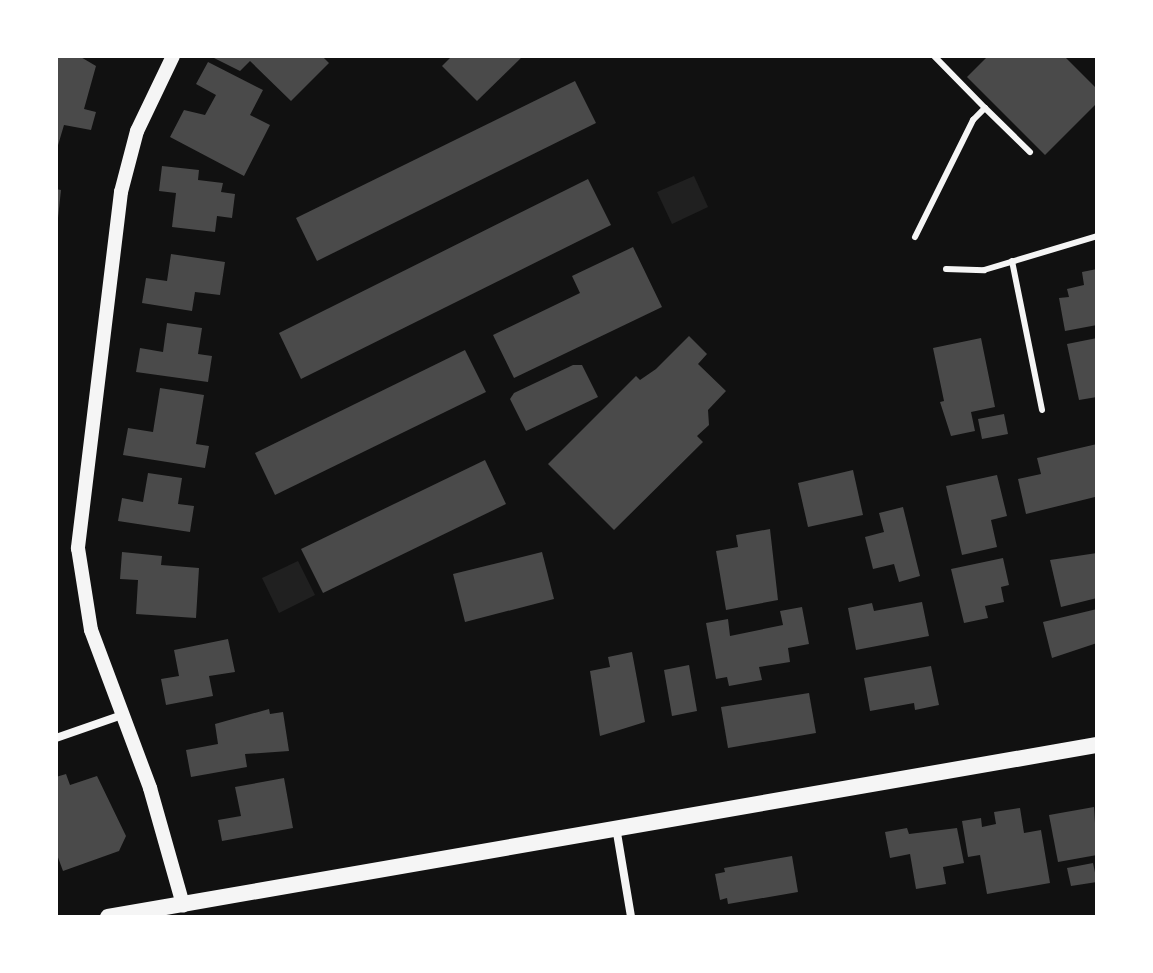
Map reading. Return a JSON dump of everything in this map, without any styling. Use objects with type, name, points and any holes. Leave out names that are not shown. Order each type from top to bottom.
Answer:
[{"type":"main road","points":[[108,917],[183,911],[615,827],[1097,745]]},
{"type":"street","points":[[173,56],[137,131],[121,192],[78,548],[91,630],[119,716],[150,788],[183,911]]},
{"type":"street","points":[[56,738],[119,716]]},
{"type":"street","points":[[615,827],[631,917]]},
{"type":"lane","points":[[934,56],[1030,152]]},
{"type":"lane","points":[[915,237],[973,120],[985,108]]},
{"type":"lane","points":[[946,269],[984,270],[1097,236]]},
{"type":"lane","points":[[1012,261],[1042,410]]},
{"type":"shaded area","points":[[694,176],[708,207],[672,224],[657,192]]},
{"type":"shaded area","points":[[298,561],[315,595],[279,613],[262,578]]},
{"type":"building","points":[[79,56],[96,66],[84,109],[96,112],[91,130],[64,125],[56,152],[56,64],[58,57]]},
{"type":"building","points":[[210,56],[322,56],[329,63],[291,101],[250,61],[240,71]]},
{"type":"building","points":[[452,56],[523,56],[477,101],[442,66]]},
{"type":"building","points":[[988,56],[1064,56],[1097,89],[1097,103],[1045,155],[967,77]]},
{"type":"building","points":[[208,62],[263,90],[250,115],[270,125],[244,176],[170,137],[184,110],[205,115],[216,95],[196,84]]},
{"type":"building","points":[[575,81],[596,123],[317,261],[296,218]]},
{"type":"building","points":[[162,166],[199,170],[198,180],[223,183],[221,192],[235,194],[232,218],[217,216],[215,232],[172,227],[176,193],[159,191]]},
{"type":"building","points":[[588,179],[611,225],[301,379],[279,333]]},
{"type":"building","points":[[56,189],[61,190],[58,218],[56,218]]},
{"type":"building","points":[[633,247],[662,307],[514,378],[493,335],[580,293],[572,276]]},
{"type":"building","points":[[171,254],[225,262],[220,295],[195,292],[192,311],[142,303],[146,278],[167,281]]},
{"type":"building","points":[[1097,269],[1097,325],[1065,331],[1059,298],[1069,297],[1067,289],[1084,285],[1082,272]]},
{"type":"building","points":[[167,323],[202,328],[198,354],[212,356],[208,382],[136,372],[140,348],[163,352]]},
{"type":"building","points":[[689,336],[707,354],[698,364],[726,391],[708,410],[709,425],[697,436],[703,442],[614,530],[548,464],[636,376],[640,380],[656,369]]},
{"type":"building","points":[[981,338],[995,407],[971,412],[975,431],[951,436],[940,402],[944,401],[933,348]]},
{"type":"building","points":[[1097,338],[1097,397],[1079,400],[1067,344]]},
{"type":"building","points":[[465,350],[486,392],[275,495],[255,453]]},
{"type":"building","points":[[573,365],[582,365],[598,397],[526,431],[510,399],[514,393]]},
{"type":"building","points":[[160,388],[204,395],[196,444],[209,446],[205,468],[123,455],[128,428],[153,432]]},
{"type":"building","points":[[1004,414],[1008,434],[982,439],[978,419]]},
{"type":"building","points":[[1097,444],[1095,497],[1026,514],[1018,479],[1041,474],[1037,458]]},
{"type":"building","points":[[485,460],[506,504],[323,593],[301,549]]},
{"type":"building","points":[[853,470],[863,515],[808,527],[798,483]]},
{"type":"building","points":[[148,473],[182,478],[178,504],[194,506],[190,532],[118,521],[122,498],[143,502]]},
{"type":"building","points":[[997,475],[1007,516],[991,520],[997,547],[962,555],[946,486]]},
{"type":"building","points":[[903,507],[920,576],[899,582],[894,564],[873,569],[865,537],[884,532],[879,513]]},
{"type":"building","points":[[770,529],[778,600],[726,610],[716,551],[738,547],[736,535]]},
{"type":"building","points":[[122,552],[162,556],[161,565],[199,568],[196,618],[136,614],[138,580],[120,579]]},
{"type":"building","points":[[542,552],[554,599],[465,622],[453,574]]},
{"type":"building","points":[[1097,553],[1097,598],[1061,607],[1050,560]]},
{"type":"building","points":[[1003,558],[1009,585],[1001,587],[1004,602],[985,606],[988,618],[964,623],[951,569]]},
{"type":"building","points":[[922,602],[929,636],[856,650],[848,608],[872,603],[874,611]]},
{"type":"building","points":[[802,607],[809,644],[788,648],[790,662],[759,667],[762,680],[729,686],[727,677],[716,679],[706,623],[728,619],[730,636],[783,625],[780,611]]},
{"type":"building","points":[[1097,609],[1097,643],[1052,658],[1043,622]]},
{"type":"building","points":[[228,639],[235,672],[209,676],[213,696],[166,705],[161,679],[179,676],[174,650]]},
{"type":"building","points":[[632,652],[645,722],[600,736],[590,671],[610,667],[608,657]]},
{"type":"building","points":[[689,665],[697,711],[672,716],[664,670]]},
{"type":"building","points":[[931,666],[939,705],[915,710],[914,703],[870,711],[864,678]]},
{"type":"building","points":[[809,693],[816,733],[728,748],[721,707]]},
{"type":"building","points":[[269,709],[270,714],[283,712],[289,751],[245,754],[247,767],[191,777],[186,750],[218,744],[215,724]]},
{"type":"building","points":[[66,774],[70,785],[97,776],[126,836],[119,851],[63,871],[56,852],[56,777]]},
{"type":"building","points":[[284,778],[293,828],[222,841],[218,820],[241,816],[235,787]]},
{"type":"building","points":[[1094,807],[1097,855],[1058,862],[1049,815]]},
{"type":"building","points":[[1020,808],[1024,833],[1041,830],[1050,883],[987,894],[980,855],[968,857],[962,821],[981,818],[982,827],[996,824],[994,812]]},
{"type":"building","points":[[907,828],[909,834],[957,828],[964,863],[943,867],[946,884],[916,889],[910,854],[890,858],[885,832]]},
{"type":"building","points":[[792,856],[798,892],[728,904],[727,898],[720,900],[715,874],[725,872],[724,868]]},
{"type":"building","points":[[1093,863],[1097,882],[1071,886],[1067,868]]}]
